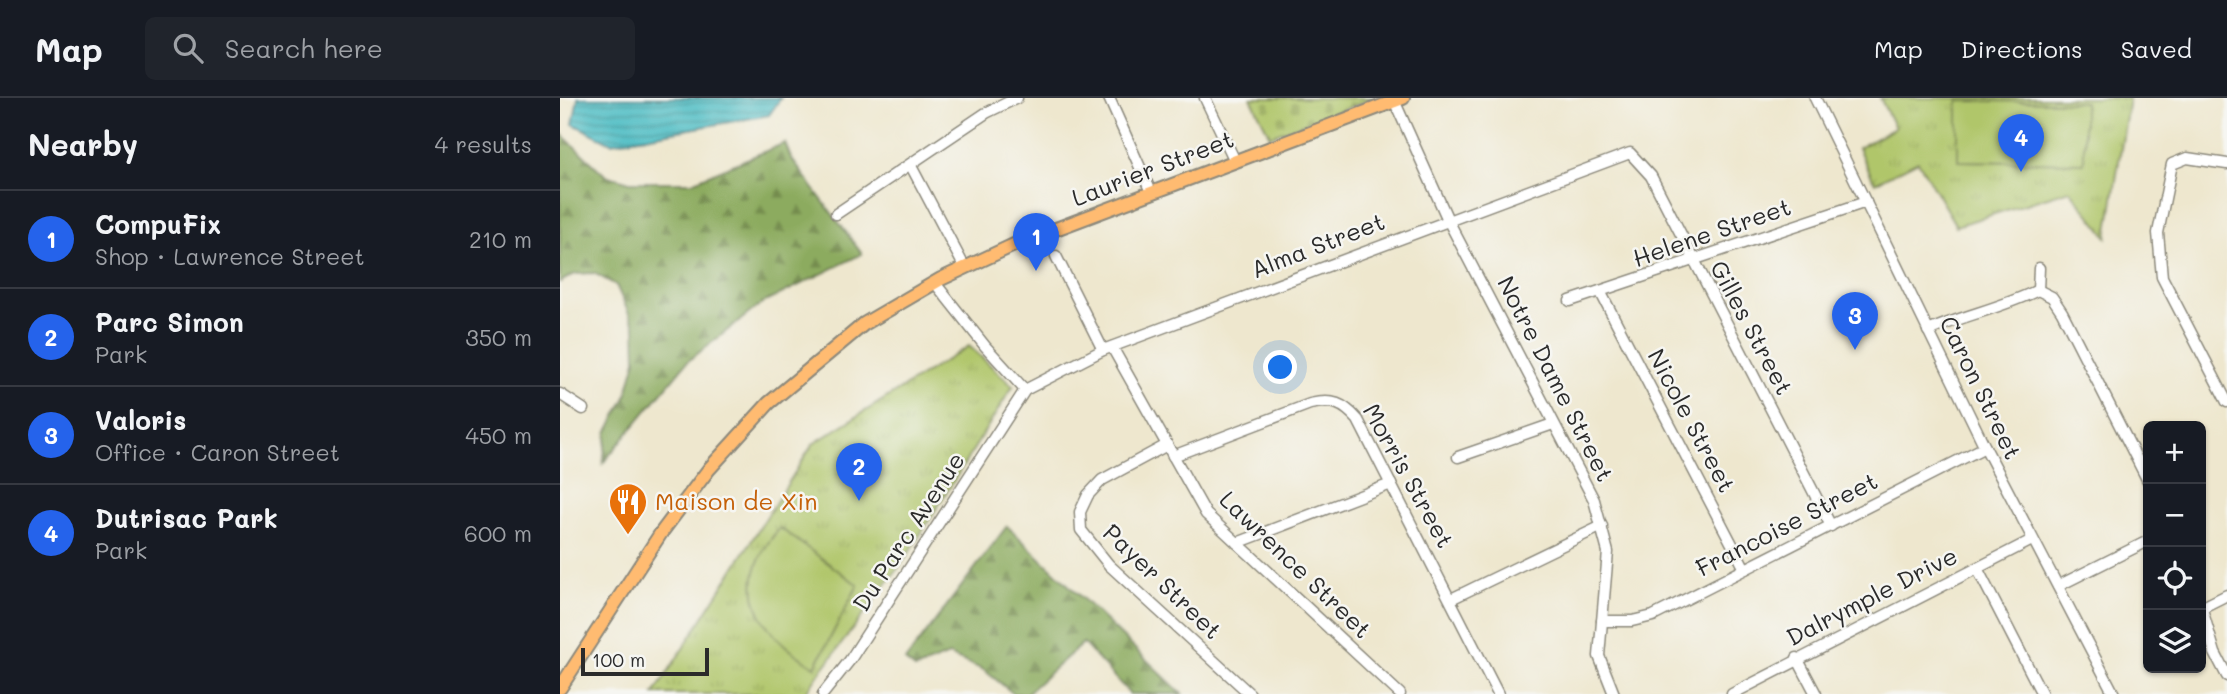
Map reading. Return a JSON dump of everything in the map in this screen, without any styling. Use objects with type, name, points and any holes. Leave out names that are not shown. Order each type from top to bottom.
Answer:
[{"type":"main road","name":"Laurier Street","points":[[560,688],[661,533],[750,421],[857,329],[935,283],[1016,244],[1397,99]]},
{"type":"street","points":[[836,214],[986,113],[1017,98]]},
{"type":"street","points":[[1109,98],[1151,192]]},
{"type":"street","points":[[1205,98],[1235,161]]},
{"type":"street","name":"Caron Street","points":[[1815,98],[1985,447],[2114,694]]},
{"type":"street","name":"Notre Dame Street","points":[[1397,99],[1448,220],[1594,500],[1608,551],[1599,656],[1614,694]]},
{"type":"street","name":"Alma Street","points":[[1025,390],[1107,348],[1630,153]]},
{"type":"street","name":"Gilles Street","points":[[1630,153],[1651,176],[1692,261],[1831,526]]},
{"type":"street","points":[[2227,164],[2188,158],[2172,164],[2158,233],[2162,276],[2227,402]]},
{"type":"street","points":[[911,166],[965,268]]},
{"type":"street","name":"Helene Street","points":[[1570,301],[1601,293],[1866,202]]},
{"type":"street","name":"Lawrence Street","points":[[1056,256],[1107,348],[1206,514],[1400,694]]},
{"type":"street","points":[[2038,290],[2039,268]]},
{"type":"street","points":[[935,283],[985,346],[1025,390]]},
{"type":"street","points":[[1928,331],[1960,317],[2009,304],[2038,290]]},
{"type":"street","points":[[2038,290],[2052,297],[2062,312],[2143,471]]},
{"type":"street","name":"Nicole Street","points":[[1601,293],[1745,569]]},
{"type":"street","name":"Du Parc Avenue","points":[[823,694],[850,660],[1025,390]]},
{"type":"street","points":[[560,394],[583,409]]},
{"type":"street","name":"Morris Street","points":[[1173,456],[1310,404],[1329,400],[1345,405],[1358,420],[1498,694]]},
{"type":"street","points":[[1458,457],[1553,424]]},
{"type":"street","name":"Payer Street","points":[[1167,445],[1102,480],[1088,495],[1080,512],[1081,530],[1109,565],[1250,694]]},
{"type":"street","name":"Francoise Street","points":[[1601,621],[1633,621],[1653,616],[1985,447]]},
{"type":"street","points":[[1237,543],[1391,484]]},
{"type":"street","points":[[1451,600],[1602,526]]},
{"type":"street","name":"Dalrymple Drive","points":[[1732,694],[2032,540]]},
{"type":"street","points":[[2058,586],[2143,544]]},
{"type":"street","points":[[1977,568],[2042,694]]},
{"type":"street","points":[[2206,605],[2227,595]]},
{"type":"street","points":[[2202,610],[2215,653],[2227,676]]},
{"type":"street","points":[[1797,659],[1816,694]]},
{"type":"green space","points":[[1251,98],[1375,98],[1270,136]]},
{"type":"green space","points":[[1880,98],[2129,98],[2107,237],[2070,190],[1956,226],[1918,161],[1875,183],[1858,148],[1895,128]]},
{"type":"green space","points":[[1958,101],[2084,102],[2084,163],[1958,161]]},
{"type":"green space","points":[[560,133],[605,175],[630,182],[692,182],[785,143],[791,158],[862,254],[761,304],[687,362],[603,463],[607,433],[626,397],[636,360],[635,327],[616,285],[594,273],[575,274],[560,282]]},
{"type":"green space","points":[[969,346],[1013,386],[905,559],[804,694],[654,694],[813,444]]},
{"type":"green space","points":[[1007,526],[1182,694],[1130,694],[1083,643],[1026,694],[1014,694],[984,670],[949,655],[915,669],[905,661]]},
{"type":"green space","points":[[780,528],[858,585],[815,667],[778,639],[765,623],[757,606],[753,588],[756,569],[764,549]]},
{"type":"water","points":[[578,98],[781,98],[769,115],[611,143],[573,124]]},
{"type":"place","name":"Dutrisac Park","points":[[2021,172]]},
{"type":"place","name":"CompuFix","points":[[1036,271]]},
{"type":"place","name":"Valoris","points":[[1855,350]]},
{"type":"place","name":"Parc Simon","points":[[859,501]]},
{"type":"place","name":"Maison de Xin","points":[[628,536]]}]
